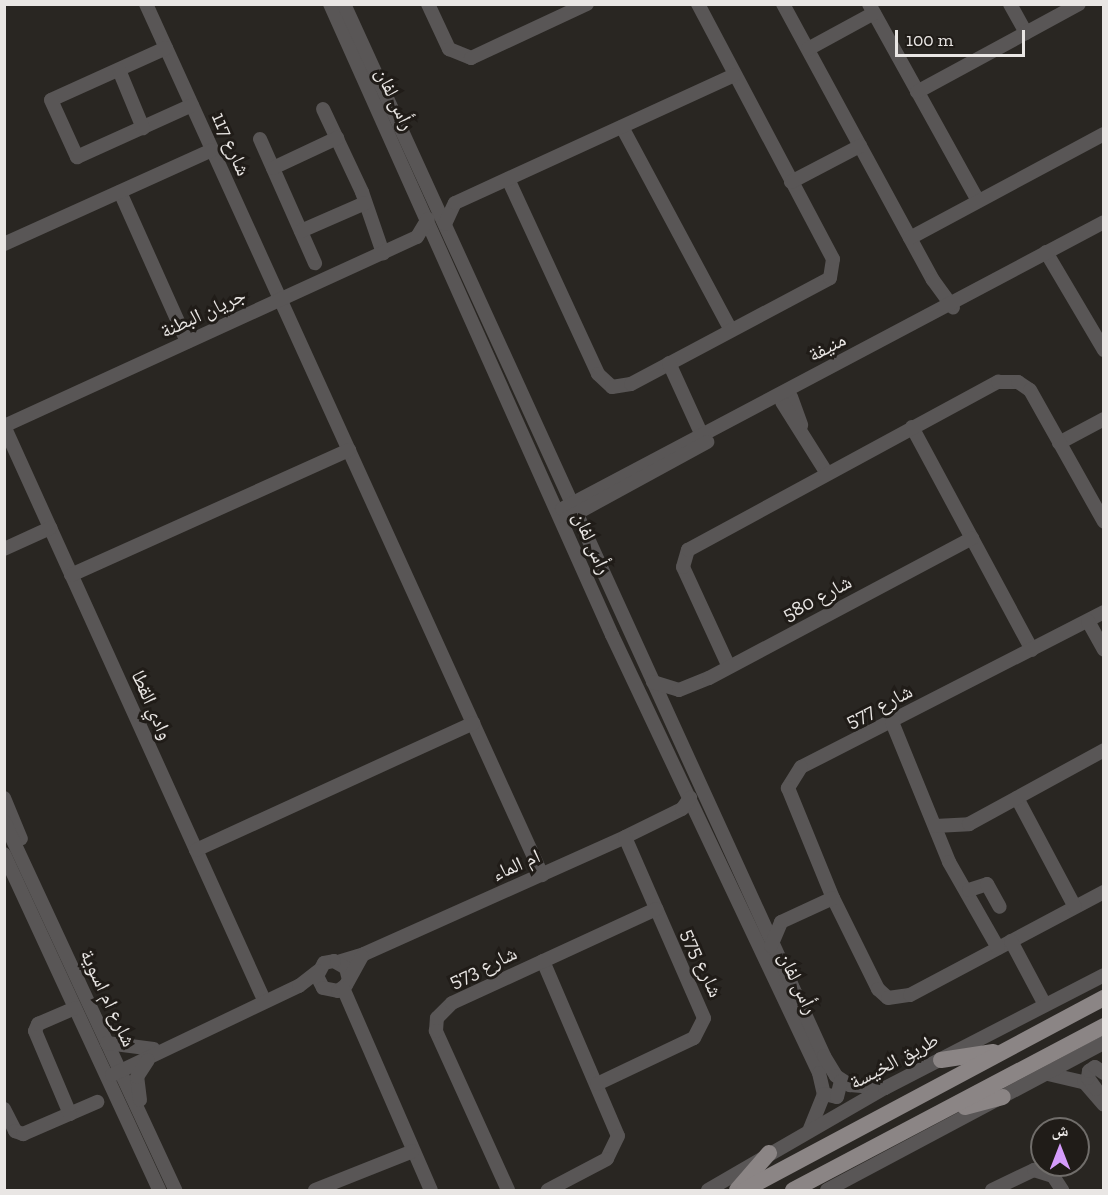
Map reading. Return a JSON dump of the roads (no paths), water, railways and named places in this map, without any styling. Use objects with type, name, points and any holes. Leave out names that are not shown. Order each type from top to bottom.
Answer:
[{"type":"main road","points":[[744,1191],[1104,998]]},
{"type":"main road","points":[[793,1191],[1104,1026]]},
{"type":"main road","points":[[941,1060],[1009,1049]]},
{"type":"main road","points":[[938,1114],[1003,1097]]},
{"type":"main road","points":[[737,1191],[769,1153]]},
{"type":"street","name":"شارع 117","points":[[146,4],[542,875]]},
{"type":"street","name":"رأس لفان","points":[[330,4],[437,240],[455,262]]},
{"type":"street","name":"رأس لفان","points":[[344,4],[445,224],[455,262],[565,513],[686,804],[698,816],[819,1073],[824,1094]]},
{"type":"street","points":[[428,4],[449,49],[471,58],[587,4]]},
{"type":"street","points":[[508,179],[601,379],[612,387],[626,386],[822,284],[832,274],[833,259],[698,4]]},
{"type":"street","points":[[783,4],[947,309]]},
{"type":"street","points":[[1010,4],[1026,33]]},
{"type":"street","points":[[917,92],[1079,4]]},
{"type":"street","points":[[808,49],[872,9],[978,201]]},
{"type":"street","points":[[166,48],[51,100],[77,157],[192,105]]},
{"type":"street","points":[[119,70],[143,128]]},
{"type":"street","points":[[431,194],[441,202],[455,203],[734,75]]},
{"type":"street","points":[[323,110],[372,218],[379,222],[387,251]]},
{"type":"street","points":[[622,127],[731,330]]},
{"type":"street","points":[[910,238],[1104,134]]},
{"type":"street","points":[[273,168],[337,138]]},
{"type":"street","points":[[260,139],[315,263]]},
{"type":"street","points":[[791,182],[860,146]]},
{"type":"street","points":[[4,244],[212,150]]},
{"type":"street","points":[[120,192],[188,342]]},
{"type":"street","points":[[301,231],[365,203]]},
{"type":"street","points":[[445,224],[455,203]]},
{"type":"street","points":[[428,219],[417,237],[437,240]]},
{"type":"street","name":"منيفة","points":[[1052,254],[1104,222]]},
{"type":"street","name":"منيفة","points":[[565,513],[1052,254],[1104,231]]},
{"type":"street","name":"جريان البطنة","points":[[4,426],[417,237]]},
{"type":"street","points":[[1052,254],[1104,350]]},
{"type":"street","name":"منيفة","points":[[707,438],[787,400],[947,309]]},
{"type":"street","points":[[669,363],[707,438]]},
{"type":"street","points":[[729,667],[683,567],[684,555],[703,538],[998,382],[1011,380],[1030,390],[1104,522]]},
{"type":"street","points":[[787,400],[826,472]]},
{"type":"street","points":[[1059,443],[1104,419]]},
{"type":"street","name":"وادي القطا","points":[[4,426],[264,1000]]},
{"type":"street","points":[[912,427],[1032,650]]},
{"type":"street","points":[[71,575],[349,450]]},
{"type":"street","name":"رأس لفان","points":[[565,513],[653,682],[771,946],[841,1081]]},
{"type":"street","points":[[4,549],[50,528]]},
{"type":"street","name":"شارع 580","points":[[679,690],[729,667],[972,538]]},
{"type":"street","name":"شارع 577","points":[[1104,612],[801,767],[789,782],[790,800],[833,898],[878,989],[888,998],[910,995],[1104,892]]},
{"type":"street","points":[[1088,621],[1104,650]]},
{"type":"street","points":[[653,682],[679,690],[669,718]]},
{"type":"street","points":[[892,722],[949,862],[969,890],[998,948]]},
{"type":"street","points":[[196,850],[473,723]]},
{"type":"street","points":[[935,826],[964,825],[1104,750]]},
{"type":"street","points":[[4,798],[19,831],[10,861]]},
{"type":"street","points":[[1017,798],[1075,907]]},
{"type":"street","name":"ام الماء","points":[[318,971],[324,963],[338,962],[364,954],[542,875],[625,837],[686,804]]},
{"type":"street","name":"شارع ام اسوية","points":[[4,821],[11,882],[74,1006],[159,1191]]},
{"type":"street","name":"شارع 575","points":[[597,1084],[694,1038],[704,1024],[701,1008],[625,837]]},
{"type":"street","name":"شارع ام اسوية","points":[[10,861],[107,1043],[175,1191]]},
{"type":"street","points":[[969,890],[987,884],[1000,907]]},
{"type":"street","points":[[771,946],[781,922],[833,898]]},
{"type":"street","name":"شارع 573","points":[[508,1191],[435,1024],[445,1007],[656,909]]},
{"type":"street","points":[[756,911],[781,922]]},
{"type":"street","points":[[1011,941],[1045,1005]]},
{"type":"street","points":[[299,986],[336,986],[364,954]]},
{"type":"street","points":[[543,961],[617,1129],[615,1149],[607,1159],[548,1191]]},
{"type":"street","points":[[338,962],[336,986],[344,1008],[409,1149],[431,1191]]},
{"type":"street","points":[[106,1074],[299,986],[318,971],[336,986]]},
{"type":"street","name":"طريق الخيسة","points":[[708,1191],[769,1153],[885,1088],[1104,975]]},
{"type":"street","points":[[70,1114],[35,1032],[38,1024],[74,1006]]},
{"type":"street","points":[[107,1043],[152,1053]]},
{"type":"street","points":[[827,1191],[1104,1043]]},
{"type":"street","points":[[147,1131],[136,1083],[152,1053]]},
{"type":"street","points":[[1102,1101],[1088,1074],[1095,1067],[1104,1073]]},
{"type":"street","points":[[1046,1074],[1078,1078],[1102,1101]]},
{"type":"street","points":[[808,1131],[824,1094],[837,1097],[841,1081],[864,1090],[885,1088]]},
{"type":"street","points":[[4,1109],[21,1134],[96,1102]]},
{"type":"street","points":[[315,1191],[409,1149]]},
{"type":"street","points":[[409,1149],[425,1191]]},
{"type":"street","points":[[992,1191],[1034,1170],[1053,1176],[1062,1191]]}]
